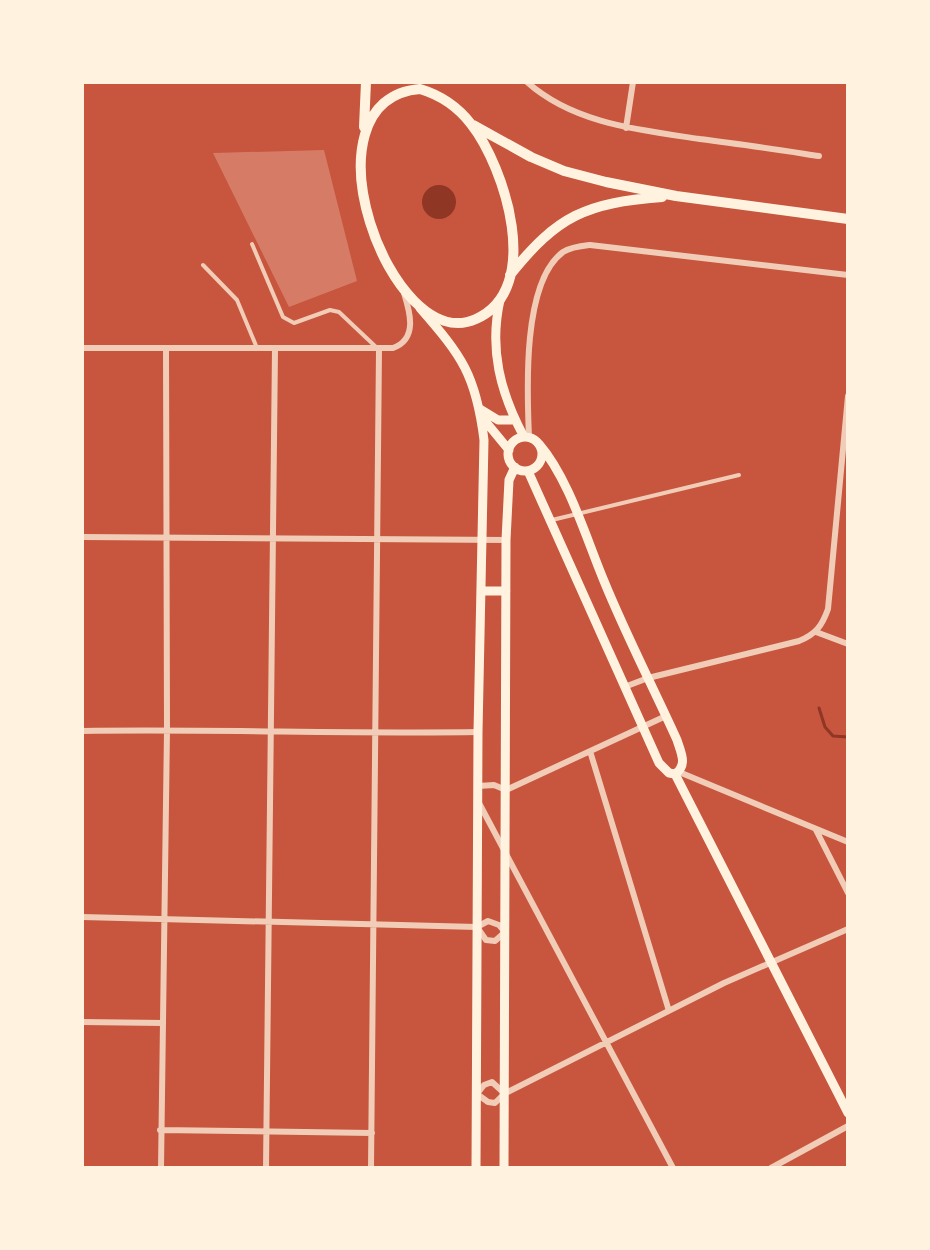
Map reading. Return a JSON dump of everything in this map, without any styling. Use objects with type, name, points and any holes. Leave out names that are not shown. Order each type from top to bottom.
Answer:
[{"type":"main road","points":[[366,82],[361,177],[370,224],[388,265],[404,291],[440,319],[465,322],[476,320],[500,300]]},
{"type":"main road","points":[[428,82],[436,93],[471,123],[531,157],[564,171],[676,196],[848,219]]},
{"type":"main road","points":[[363,132],[376,109],[388,98],[406,90],[420,89],[436,93]]},
{"type":"main road","points":[[471,123],[503,182],[512,224],[513,256],[495,324],[494,348],[500,381],[515,420],[526,437],[539,444],[551,461],[576,513],[681,754],[683,761],[677,773]]},
{"type":"main road","points":[[508,278],[532,248],[564,220],[589,208],[627,200],[676,196]]},
{"type":"main road","points":[[417,303],[460,357],[478,395],[485,465],[478,732],[476,1167]]},
{"type":"main road","points":[[481,413],[498,420],[515,420]]},
{"type":"main road","points":[[481,413],[509,450]]},
{"type":"main road","points":[[526,437],[514,441],[509,450],[509,459],[514,467],[528,471],[538,466],[542,460],[539,444]]},
{"type":"main road","points":[[504,1167],[506,540],[509,480],[514,467]]},
{"type":"main road","points":[[528,471],[627,686],[659,763],[669,773],[677,773]]},
{"type":"main road","points":[[481,591],[506,591]]},
{"type":"main road","points":[[677,773],[770,963],[846,1107]]},
{"type":"street","points":[[527,82],[538,92],[582,116],[626,128],[819,156]]},
{"type":"street","points":[[626,128],[633,82]]},
{"type":"street","points":[[526,437],[531,325],[546,274],[564,252],[590,245],[848,275]]},
{"type":"street","points":[[82,348],[379,350],[398,346],[408,333],[411,321],[404,291]]},
{"type":"street","points":[[161,1167],[167,730],[166,348]]},
{"type":"street","points":[[266,1167],[275,349]]},
{"type":"street","points":[[372,1167],[379,350]]},
{"type":"street","points":[[627,686],[648,678],[799,641],[822,626],[828,609],[848,396]]},
{"type":"street","points":[[82,537],[506,540]]},
{"type":"street","points":[[816,632],[848,644]]},
{"type":"street","points":[[478,786],[494,785],[506,790],[666,716]]},
{"type":"street","points":[[82,731],[270,730],[375,734],[478,732]]},
{"type":"street","points":[[590,751],[669,1011]]},
{"type":"street","points":[[677,773],[848,842]]},
{"type":"street","points":[[478,803],[673,1167]]},
{"type":"street","points":[[816,830],[848,893]]},
{"type":"street","points":[[82,917],[164,921],[477,927],[492,921],[505,932],[498,940],[489,942],[477,927]]},
{"type":"street","points":[[504,1094],[499,1086],[492,1082],[486,1083],[477,1094],[493,1103],[504,1094],[669,1011],[770,963],[848,930]]},
{"type":"street","points":[[82,1022],[163,1023]]},
{"type":"street","points":[[771,1167],[848,1126]]},
{"type":"street","points":[[160,1130],[372,1133]]},
{"type":"lane","points":[[252,244],[283,317],[294,323],[330,310],[339,312],[379,350]]},
{"type":"lane","points":[[203,265],[237,300],[257,349]]},
{"type":"lane","points":[[551,520],[740,475]]},
{"type":"shaded area","points":[[439,185],[451,190],[456,202],[451,214],[439,219],[427,214],[422,202],[427,190]]},
{"type":"building","points":[[324,150],[357,281],[289,307],[213,153]]},
{"type":"waterway","points":[[819,708],[825,727],[833,736],[848,737]]}]
